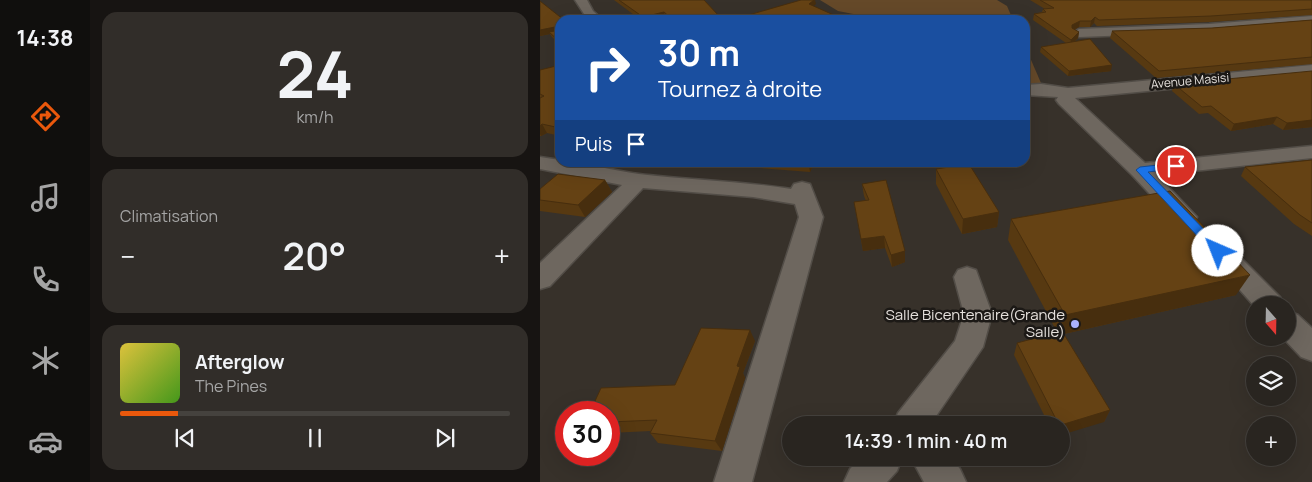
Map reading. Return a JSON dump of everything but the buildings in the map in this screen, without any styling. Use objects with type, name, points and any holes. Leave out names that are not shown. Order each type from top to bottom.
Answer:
[{"type":"street","points":[[581,0],[590,15]]},
{"type":"street","points":[[1079,33],[1209,28],[1312,20]]},
{"type":"street","name":"Avenue Masisi","points":[[1030,90],[1041,89],[1068,93],[1312,70]]},
{"type":"street","points":[[1068,93],[1065,100],[1140,170],[1261,296]]},
{"type":"street","points":[[1140,170],[1312,152]]},
{"type":"street","points":[[540,163],[555,166]]},
{"type":"street","points":[[562,167],[638,181],[753,190],[800,198],[802,189],[811,217],[733,482]]},
{"type":"street","points":[[540,279],[638,181]]},
{"type":"street","points":[[917,416],[968,348],[978,314],[967,277]]},
{"type":"street","points":[[1296,331],[1312,348]]},
{"type":"street","points":[[863,482],[877,466]]},
{"type":"street","points":[[935,466],[948,482]]},
{"type":"shaded area","points":[[820,0],[997,0],[1007,6],[1011,15],[858,15],[838,11]]},
{"type":"shaded area","points":[[1030,58],[1041,83],[1030,84]]},
{"type":"place","name":"Salle Bicentenaire(Grande Salle)","points":[[1075,324]]},
{"type":"route","points":[[1176,166],[1140,170],[1218,251]]}]
